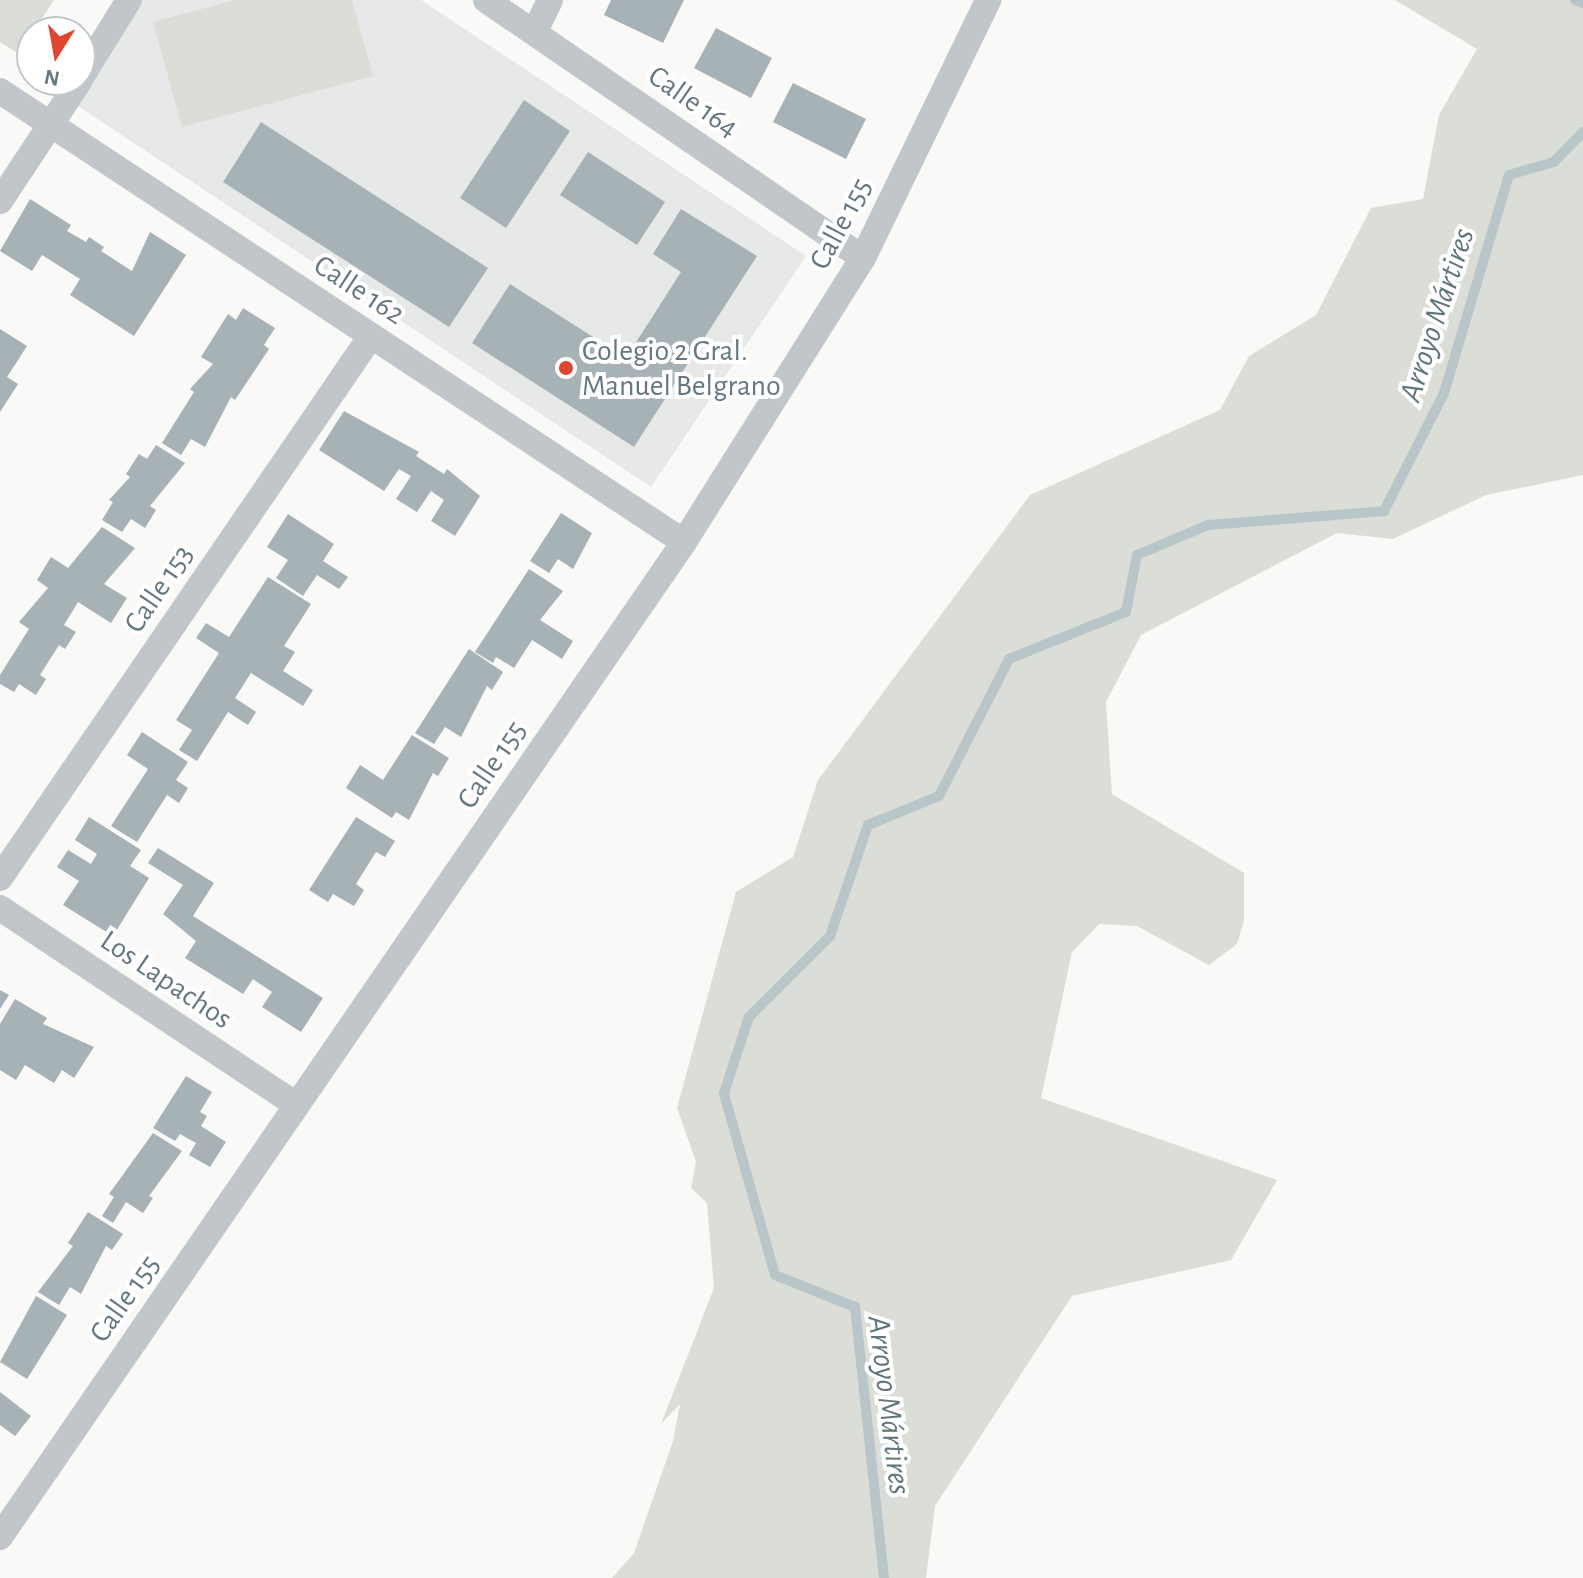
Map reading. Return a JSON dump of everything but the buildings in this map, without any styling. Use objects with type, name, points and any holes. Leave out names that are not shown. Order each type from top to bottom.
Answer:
[{"type":"street","points":[[96,54],[129,0]]},
{"type":"street","name":"Calle 164","points":[[486,0],[863,258]]},
{"type":"street","points":[[535,31],[550,0]]},
{"type":"street","name":"Calle 155","points":[[0,1537],[684,542],[863,258],[988,0]]},
{"type":"street","name":"Calle 162","points":[[0,91],[684,542]]},
{"type":"street","points":[[0,201],[70,96]]},
{"type":"street","name":"Calle 153","points":[[0,878],[371,336]]},
{"type":"street","name":"Los Lapachos","points":[[0,908],[297,1105]]},
{"type":"shaded area","points":[[0,0],[54,0],[44,16],[16,16],[16,52],[0,42]]},
{"type":"shaded area","points":[[127,0],[421,0],[806,256],[651,487],[63,96],[96,96],[96,46]]},
{"type":"shaded area","points":[[235,0],[352,0],[373,76],[182,127],[153,22]]},
{"type":"shaded area","points":[[1395,0],[1583,0],[1583,475],[1486,495],[1393,539],[1337,533],[1141,635],[1106,702],[1112,794],[1244,873],[1244,921],[1237,944],[1209,965],[1137,926],[1099,924],[1072,952],[1041,1098],[1277,1180],[1231,1260],[1072,1296],[935,1506],[926,1578],[612,1578],[634,1553],[673,1441],[680,1404],[661,1424],[714,1288],[707,1203],[691,1188],[696,1162],[677,1108],[736,892],[793,857],[818,780],[1030,495],[1220,410],[1249,356],[1316,315],[1371,208],[1423,199],[1439,115],[1477,49]]},
{"type":"waterway","name":"Arroyo Mártires","points":[[1575,0],[1583,3]]},
{"type":"waterway","name":"Arroyo Mártires","points":[[884,1578],[855,1307],[775,1275],[724,1093],[749,1017],[830,936],[868,825],[939,796],[1009,659],[1126,612],[1137,555],[1208,525],[1384,511],[1444,393],[1509,175],[1554,162],[1583,132]]},
{"type":"place","name":"Colegio 2 Gral. Manuel Belgrano","points":[[566,368]]}]
